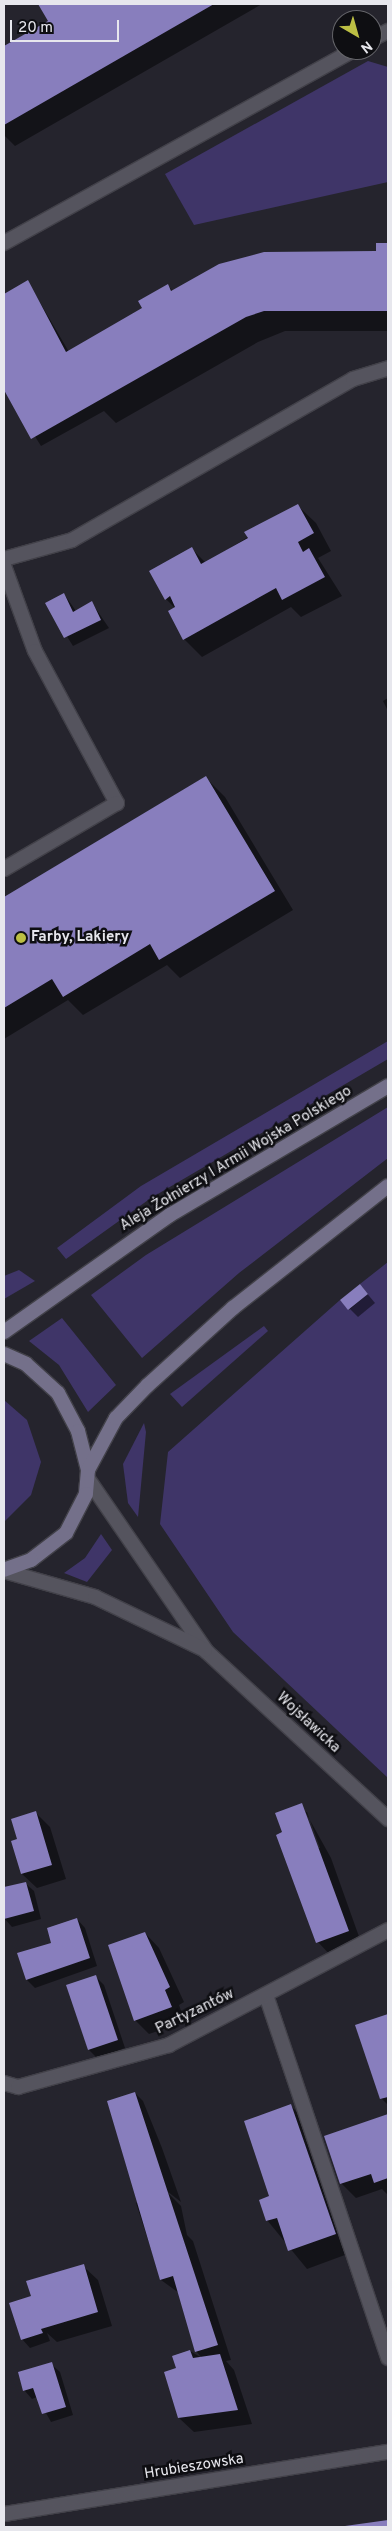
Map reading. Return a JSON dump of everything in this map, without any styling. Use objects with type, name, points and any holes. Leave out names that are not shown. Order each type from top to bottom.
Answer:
[{"type":"main road","name":"Aleja Żołnierzy I Armii Wojska Polskiego","points":[[4,1332],[170,1215],[388,1086]]},
{"type":"main road","points":[[4,1570],[31,1560],[66,1533],[80,1509],[88,1475],[116,1418],[148,1385],[233,1308],[388,1186]]},
{"type":"main road","points":[[4,1354],[26,1364],[58,1393],[78,1431],[88,1475]]},
{"type":"street","points":[[4,243],[335,60]]},
{"type":"street","points":[[4,559],[72,540],[353,379],[388,368]]},
{"type":"street","points":[[4,566],[35,651],[117,804],[4,869]]},
{"type":"street","name":"Wojsławicka","points":[[88,1475],[206,1651],[388,1819]]},
{"type":"street","name":"Wojsławicka","points":[[4,1570],[95,1598],[206,1651]]},
{"type":"street","name":"Partyzantów","points":[[4,2083],[18,2086],[169,2045],[388,1930]]},
{"type":"street","points":[[266,1995],[388,2358]]},
{"type":"street","name":"Hrubieszowska","points":[[4,2514],[388,2452]]},
{"type":"shaded area","points":[[368,61],[388,67],[388,182],[194,225],[165,174]]},
{"type":"shaded area","points":[[388,1041],[388,1059],[151,1198],[66,1259],[57,1248],[141,1186]]},
{"type":"shaded area","points":[[388,1107],[388,1158],[239,1273],[142,1358],[91,1295],[146,1255]]},
{"type":"shaded area","points":[[388,1262],[388,1778],[233,1632],[160,1524],[168,1452],[340,1300],[349,1310],[368,1294],[360,1284]]},
{"type":"shaded area","points":[[19,1270],[35,1281],[4,1299],[4,1276]]},
{"type":"shaded area","points":[[62,1318],[116,1385],[88,1412],[59,1365],[29,1341]]},
{"type":"shaded area","points":[[264,1326],[268,1331],[182,1407],[170,1394]]},
{"type":"shaded area","points":[[4,1400],[27,1420],[41,1462],[31,1495],[4,1522]]},
{"type":"shaded area","points":[[144,1423],[146,1432],[138,1517],[128,1503],[123,1464]]},
{"type":"shaded area","points":[[101,1534],[112,1550],[87,1582],[64,1573],[85,1558]]},
{"type":"building","points":[[38,4],[214,4],[4,125],[4,46],[48,21]]},
{"type":"building","points":[[376,243],[388,243],[388,311],[264,311],[246,317],[31,439],[4,390],[4,294],[28,280],[66,352],[142,308],[138,301],[168,284],[171,291],[219,264],[264,252],[376,251]]},
{"type":"building","points":[[298,504],[314,533],[298,542],[303,552],[309,548],[325,577],[282,600],[276,588],[183,640],[168,611],[175,607],[170,596],[165,600],[149,571],[192,547],[201,564],[248,538],[244,532]]},
{"type":"building","points":[[64,593],[73,612],[92,601],[101,620],[64,638],[45,603]]},
{"type":"building","points":[[206,776],[275,891],[159,960],[150,944],[63,997],[52,979],[4,1008],[4,897]]},
{"type":"building","points":[[360,1284],[368,1294],[348,1310],[340,1300]]},
{"type":"building","points":[[302,1803],[349,1931],[316,1943],[276,1835],[282,1832],[275,1813]]},
{"type":"building","points":[[36,1811],[52,1865],[21,1874],[11,1841],[17,1839],[11,1819]]},
{"type":"building","points":[[26,1882],[34,1911],[4,1919],[4,1887]]},
{"type":"building","points":[[77,1918],[90,1958],[26,1980],[17,1953],[51,1943],[47,1928]]},
{"type":"building","points":[[145,1932],[170,1987],[165,1990],[172,2007],[134,2021],[108,1945]]},
{"type":"building","points":[[96,1975],[118,2040],[88,2050],[66,1985]]},
{"type":"building","points":[[388,2014],[388,2097],[380,2099],[355,2025]]},
{"type":"building","points":[[135,2092],[218,2345],[195,2352],[173,2276],[160,2280],[107,2101]]},
{"type":"building","points":[[291,2104],[336,2234],[288,2251],[277,2218],[266,2221],[259,2200],[269,2196],[244,2121]]},
{"type":"building","points":[[388,2114],[388,2178],[374,2183],[371,2174],[340,2184],[324,2136]]},
{"type":"building","points":[[84,2264],[98,2312],[41,2329],[43,2333],[21,2340],[9,2303],[31,2296],[26,2281]]},
{"type":"building","points":[[190,2350],[193,2358],[220,2354],[238,2410],[178,2418],[164,2372],[176,2368],[172,2356]]},
{"type":"building","points":[[52,2362],[66,2407],[42,2414],[33,2388],[23,2391],[18,2372]]},
{"type":"building","points":[[388,2520],[388,2527],[345,2527],[345,2526]]},
{"type":"place","name":"Farby, Lakiery","points":[[21,938]]}]
